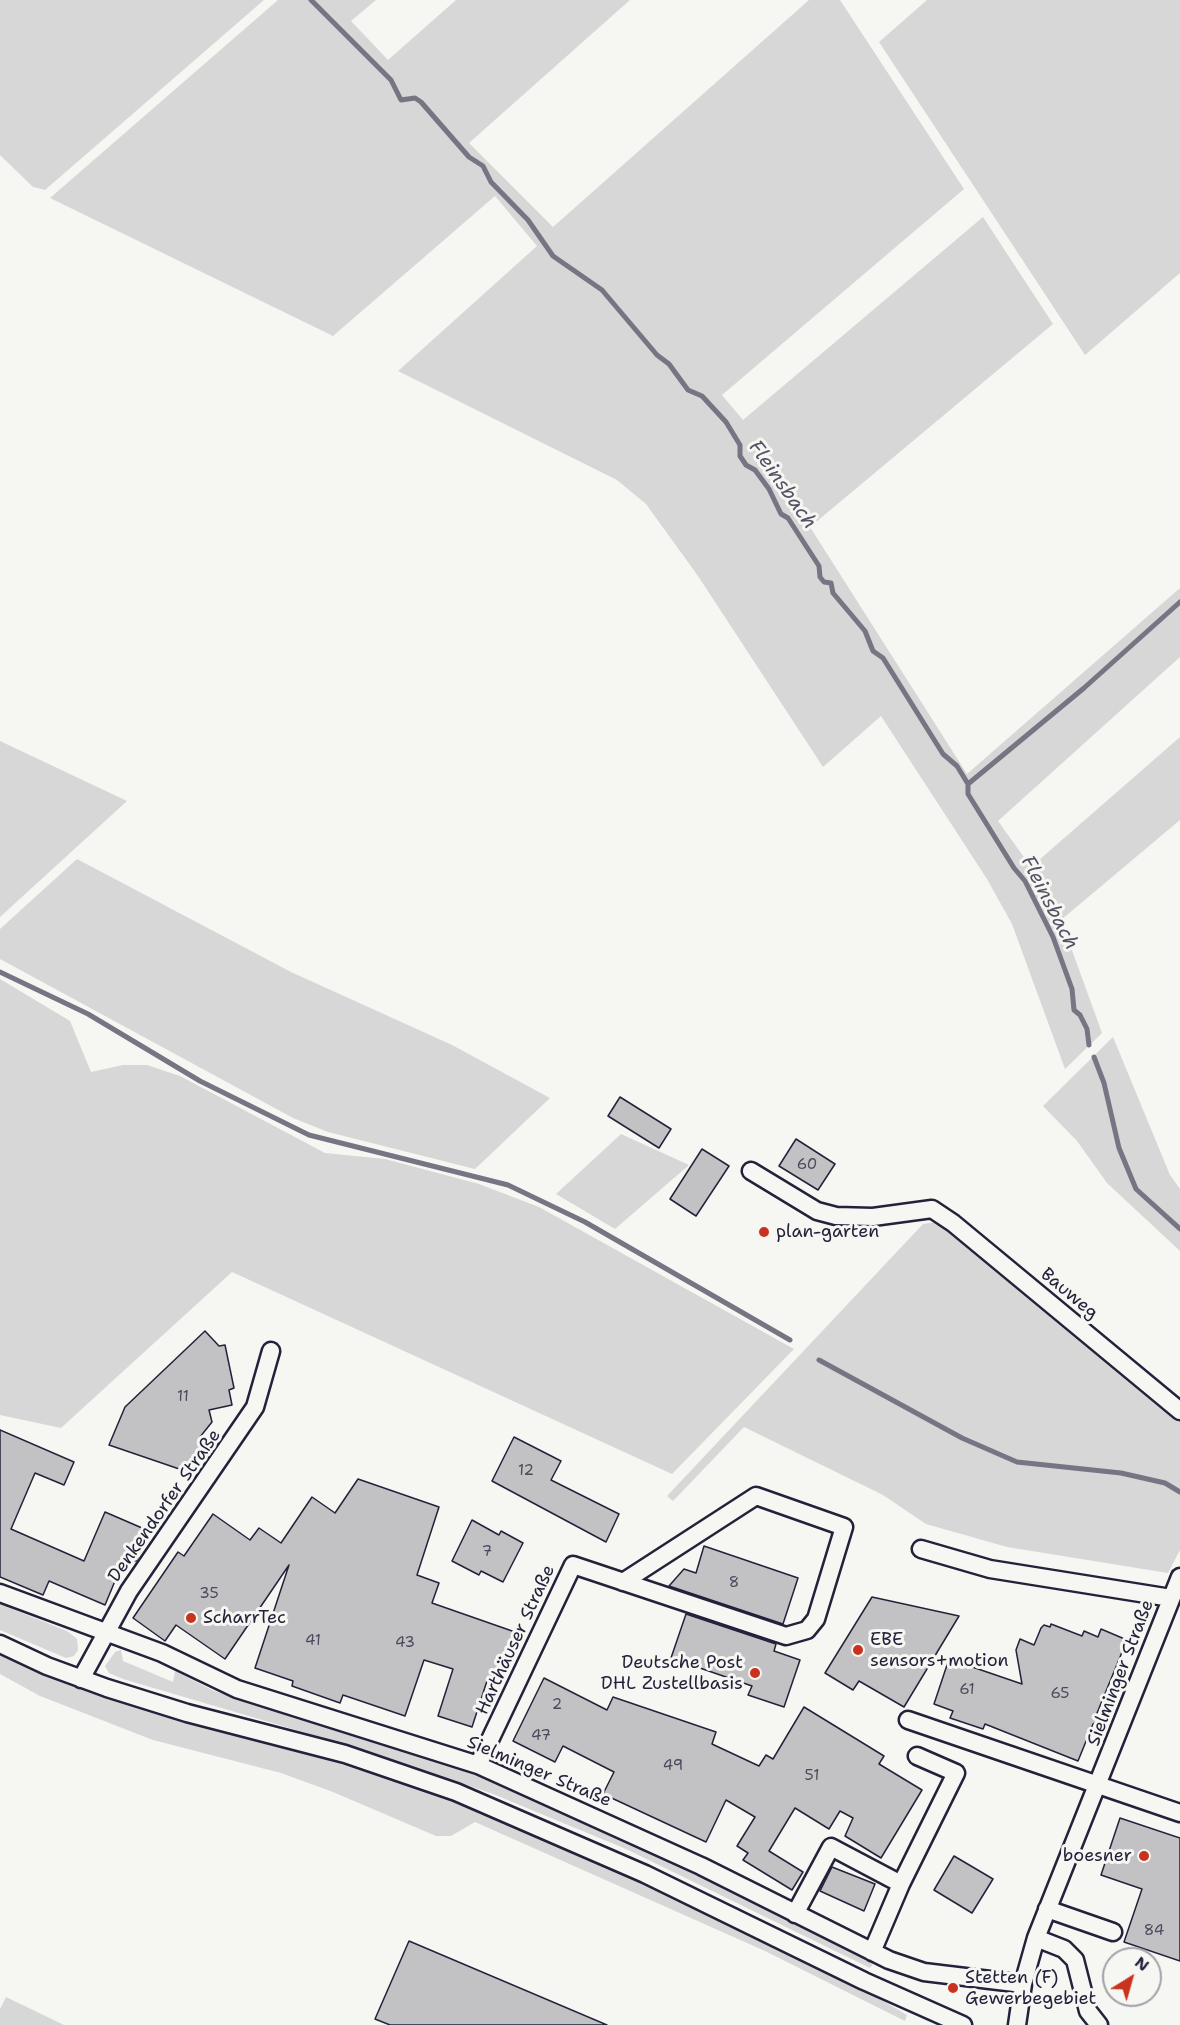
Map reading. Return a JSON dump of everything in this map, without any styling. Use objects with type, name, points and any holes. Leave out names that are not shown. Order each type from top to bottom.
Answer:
[{"type":"street","name":"Bauweg","points":[[751,1171],[817,1211],[836,1216],[873,1217],[932,1209],[953,1223],[1180,1411]]},
{"type":"street","name":"Denkendorfer Straße","points":[[81,1679],[129,1591],[246,1422],[261,1394],[271,1351]]},
{"type":"street","points":[[756,1496],[844,1527],[816,1618],[807,1630],[798,1635],[786,1636],[623,1582],[756,1496]]},
{"type":"street","points":[[921,1549],[990,1569],[1171,1598]]},
{"type":"street","name":"Harthäuser Straße","points":[[478,1765],[573,1565],[623,1582]]},
{"type":"street","name":"Sielminger Straße","points":[[1017,2025],[1023,1984],[1036,1938],[1180,1577]]},
{"type":"street","name":"Sielminger Straße","points":[[0,1593],[162,1653],[237,1689],[478,1765],[593,1815],[872,1952],[924,1972],[1023,1984]]},
{"type":"street","points":[[0,1644],[81,1679],[187,1713],[354,1757],[456,1792],[638,1870],[864,1981],[963,2025]]},
{"type":"street","points":[[908,1720],[1180,1813]]},
{"type":"street","points":[[872,1952],[901,1884],[956,1773],[917,1756]]},
{"type":"street","points":[[795,1914],[831,1847],[901,1884]]},
{"type":"street","points":[[1047,1909],[1113,1932]]},
{"type":"street","points":[[1036,1938],[1064,1949],[1075,1960],[1088,2011],[1100,2025]]},
{"type":"shaded area","points":[[0,0],[264,0],[45,190],[33,187],[0,155]]},
{"type":"shaded area","points":[[278,0],[376,0],[351,21],[388,60],[456,0],[630,0],[469,143],[553,227],[809,0],[840,0],[964,189],[722,395],[743,420],[983,217],[1053,324],[810,527],[967,774],[1180,588],[1180,657],[998,821],[1031,867],[1180,737],[1180,820],[1061,920],[1102,1033],[1065,1069],[1012,924],[987,879],[881,716],[823,767],[698,576],[646,504],[617,480],[398,371],[537,246],[495,196],[333,336],[50,198]]},
{"type":"shaded area","points":[[927,0],[1180,0],[1180,273],[1085,355],[879,42]]},
{"type":"shaded area","points":[[0,741],[127,801],[0,917]]},
{"type":"shaded area","points":[[77,859],[291,972],[452,1045],[550,1098],[475,1169],[328,1132],[293,1118],[0,959],[0,929]]},
{"type":"shaded area","points":[[0,979],[70,1021],[91,1072],[123,1065],[147,1065],[180,1076],[325,1153],[385,1159],[479,1184],[539,1207],[794,1349],[672,1474],[232,1272],[61,1428],[0,1415]]},
{"type":"shaded area","points":[[1113,1037],[1170,1175],[1180,1189],[1180,1251],[1107,1183],[1077,1141],[1043,1106]]},
{"type":"shaded area","points":[[621,1134],[689,1165],[615,1229],[556,1194]]},
{"type":"shaded area","points":[[937,1222],[950,1226],[1180,1416],[1180,1550],[1168,1573],[1007,1547],[926,1524],[883,1495],[744,1427],[673,1501],[667,1496],[923,1224]]},
{"type":"shaded area","points":[[0,1604],[67,1631],[77,1639],[78,1650],[74,1656],[66,1658],[0,1630]]},
{"type":"shaded area","points":[[0,1650],[267,1741],[448,1798],[524,1826],[636,1877],[842,1977],[907,2015],[905,2021],[765,1951],[475,1822],[451,1836],[436,1836],[333,1792],[281,1773],[153,1740],[40,1696],[0,1674]]},
{"type":"shaded area","points":[[121,1650],[123,1661],[173,1682],[175,1671],[214,1691],[477,1774],[517,1790],[719,1882],[875,1961],[870,1968],[626,1849],[493,1794],[364,1750],[123,1679],[109,1673],[105,1666],[115,1652]]},
{"type":"shaded area","points":[[6,1997],[64,2025],[0,2025],[0,2009]]},
{"type":"building","points":[[620,1097],[671,1129],[659,1148],[608,1116]]},
{"type":"building","points":[[796,1139],[835,1164],[818,1190],[779,1166]]},
{"type":"building","points":[[702,1149],[729,1166],[696,1216],[670,1199]]},
{"type":"building","points":[[205,1331],[219,1346],[225,1345],[234,1388],[229,1390],[232,1405],[209,1410],[212,1422],[200,1437],[205,1439],[191,1473],[109,1445],[125,1407]]},
{"type":"building","points":[[0,1430],[74,1462],[64,1485],[35,1473],[11,1529],[84,1561],[105,1512],[149,1531],[136,1561],[125,1557],[105,1605],[49,1581],[43,1595],[0,1577]]},
{"type":"building","points":[[514,1437],[561,1461],[551,1480],[619,1514],[606,1542],[492,1481]]},
{"type":"building","points":[[358,1479],[439,1507],[417,1575],[439,1583],[432,1603],[515,1632],[497,1684],[487,1681],[472,1727],[438,1716],[453,1669],[424,1660],[405,1716],[343,1695],[340,1703],[292,1686],[293,1681],[255,1668],[289,1565],[225,1659],[176,1625],[165,1641],[133,1618],[178,1552],[184,1556],[213,1514],[250,1540],[259,1528],[281,1543],[312,1497],[335,1513]]},
{"type":"building","points":[[472,1520],[499,1535],[501,1531],[523,1543],[503,1582],[481,1571],[479,1575],[452,1561]]},
{"type":"building","points":[[704,1546],[798,1578],[783,1624],[669,1586],[684,1569],[696,1573]]},
{"type":"building","name":"EBE sensors+motion","points":[[872,1597],[959,1616],[904,1707],[859,1681],[853,1690],[825,1673]]},
{"type":"building","name":"Deutsche Post DHL Zustellbasis","points":[[686,1614],[776,1644],[774,1651],[800,1660],[784,1707],[748,1695],[752,1686],[671,1658]]},
{"type":"building","points":[[1051,1624],[1082,1636],[1084,1631],[1098,1637],[1101,1629],[1127,1640],[1095,1718],[1097,1722],[1093,1724],[1078,1761],[985,1724],[983,1729],[950,1718],[953,1711],[934,1704],[949,1659],[1022,1684],[1016,1650],[1020,1639],[1034,1645],[1041,1628],[1044,1625],[1050,1627]]},
{"type":"building","points":[[544,1678],[607,1710],[613,1697],[716,1732],[712,1744],[759,1766],[766,1755],[773,1759],[804,1707],[884,1756],[879,1764],[922,1790],[881,1858],[845,1836],[853,1818],[840,1811],[829,1829],[795,1808],[769,1851],[803,1872],[792,1890],[743,1860],[748,1853],[737,1846],[755,1817],[726,1800],[706,1842],[603,1794],[614,1772],[563,1746],[555,1762],[513,1741]]},
{"type":"building","name":"boesner","points":[[1120,1818],[1180,1838],[1180,1961],[1162,1955],[1162,1947],[1139,1947],[1124,1942],[1142,1889],[1101,1875]]},
{"type":"building","points":[[954,1856],[993,1879],[972,1913],[934,1890]]},
{"type":"building","points":[[832,1867],[875,1884],[864,1911],[820,1891]]},
{"type":"building","points":[[409,1941],[607,2025],[390,2025],[375,2019]]},
{"type":"waterway","name":"Fleinsbach","points":[[311,0],[391,80],[401,100],[415,98],[421,102],[469,157],[483,166],[491,182],[528,220],[553,256],[602,290],[657,355],[669,364],[688,390],[702,396],[726,422],[740,445],[740,456],[746,465],[755,470],[769,489],[781,514],[788,518],[819,566],[820,577],[824,582],[831,583],[833,593],[865,631],[873,651],[883,658],[943,754],[957,766],[968,784],[968,794],[1014,868],[1025,881],[1053,937],[1072,989],[1074,1010],[1080,1015],[1087,1029],[1089,1045]]},
{"type":"waterway","points":[[968,784],[1084,688],[1180,602]]},
{"type":"waterway","points":[[0,972],[88,1014],[200,1081],[309,1135],[508,1185],[585,1222],[790,1340]]},
{"type":"waterway","name":"Fleinsbach","points":[[1094,1057],[1104,1083],[1119,1148],[1136,1189],[1180,1229]]},
{"type":"waterway","points":[[819,1360],[962,1438],[1017,1462],[1121,1473],[1165,1483],[1180,1492]]},
{"type":"place","name":"plan-garten","points":[[764,1232]]},
{"type":"place","name":"ScharrTec","points":[[191,1618]]},
{"type":"place","name":"EBE sensors+motion","points":[[858,1650]]},
{"type":"place","name":"Deutsche Post DHL Zustellbasis","points":[[755,1673]]},
{"type":"place","name":"boesner","points":[[1144,1856]]},
{"type":"place","name":"Stetten (F) Gewerbegebiet","points":[[953,1988]]}]
